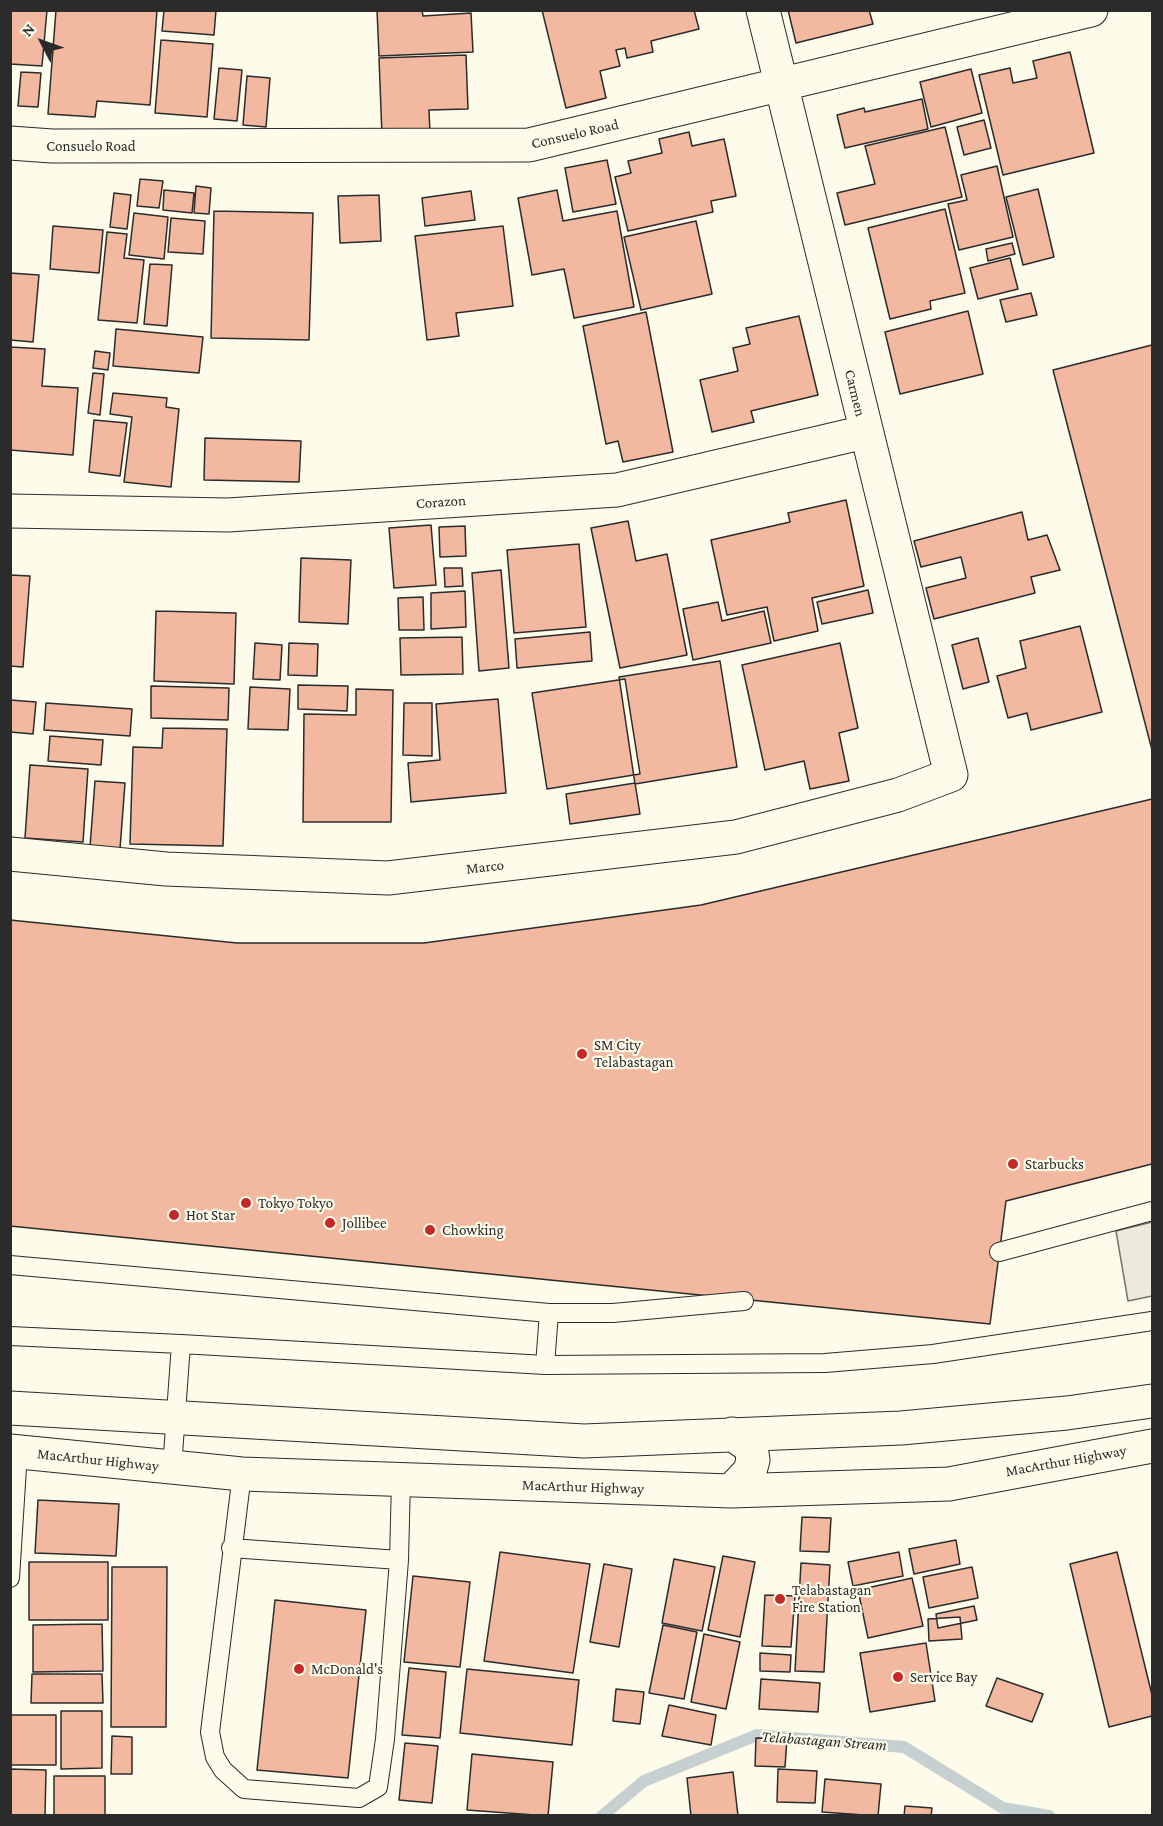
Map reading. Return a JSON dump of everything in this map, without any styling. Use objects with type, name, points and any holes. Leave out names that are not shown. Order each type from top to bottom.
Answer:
[{"type":"main road","name":"Carmen","points":[[763,10],[951,775]]},
{"type":"main road","name":"Consuelo Road","points":[[10,143],[52,146],[529,145],[1091,10]]},
{"type":"main road","name":"Corazon","points":[[10,511],[228,516],[617,490],[865,432]]},
{"type":"main road","name":"Marco","points":[[10,854],[166,869],[388,878],[736,837],[898,795],[951,775]]},
{"type":"main road","points":[[10,1408],[584,1441],[901,1428],[1067,1413],[1152,1401]]},
{"type":"main road","points":[[731,1491],[753,1465],[751,1447],[732,1434]]},
{"type":"main road","name":"MacArthur Highway","points":[[14,1452],[242,1474],[731,1491],[949,1484],[1152,1446]]},
{"type":"lane","points":[[999,1252],[1152,1211]]},
{"type":"lane","points":[[10,1265],[549,1313],[613,1313],[744,1301]]},
{"type":"lane","points":[[545,1365],[549,1313]]},
{"type":"lane","points":[[10,1335],[545,1365],[825,1363],[933,1354],[1152,1321]]},
{"type":"lane","points":[[172,1468],[181,1344]]},
{"type":"lane","points":[[10,1578],[14,1452]]},
{"type":"lane","points":[[242,1474],[231,1548],[210,1732],[215,1756],[223,1770],[244,1789],[359,1798],[378,1787],[380,1776],[399,1560],[400,1480]]},
{"type":"lane","points":[[231,1548],[399,1560]]},
{"type":"shaded area","points":[[1152,1222],[1152,1296],[1128,1301],[1116,1231]]},
{"type":"building","points":[[10,10],[47,10],[42,66],[10,64]]},
{"type":"building","points":[[56,10],[157,10],[150,105],[97,101],[95,117],[48,114]]},
{"type":"building","points":[[164,10],[216,10],[214,35],[162,31]]},
{"type":"building","points":[[377,10],[422,10],[423,16],[471,13],[473,52],[379,56]]},
{"type":"building","points":[[542,10],[694,10],[699,29],[651,41],[653,52],[627,58],[625,48],[616,50],[620,66],[600,71],[606,98],[566,108]]},
{"type":"building","points":[[788,10],[869,10],[873,24],[796,43]]},
{"type":"building","points":[[161,40],[213,44],[207,117],[155,113]]},
{"type":"building","points":[[1070,52],[1094,153],[1003,175],[979,75],[1010,68],[1013,83],[1037,78],[1033,61]]},
{"type":"building","points":[[466,55],[468,109],[429,110],[430,134],[382,136],[379,58]]},
{"type":"building","points":[[219,68],[242,70],[237,121],[214,119]]},
{"type":"building","points":[[971,69],[982,113],[931,127],[920,82]]},
{"type":"building","points":[[21,72],[41,73],[38,107],[18,106]]},
{"type":"building","points":[[247,76],[270,78],[266,127],[243,125]]},
{"type":"building","points":[[922,99],[928,129],[845,148],[837,115],[864,108],[865,112]]},
{"type":"building","points":[[984,120],[991,148],[964,155],[957,127]]},
{"type":"building","points":[[945,127],[962,197],[845,225],[837,193],[875,184],[865,146]]},
{"type":"building","points":[[689,132],[692,146],[724,139],[736,196],[711,201],[713,212],[628,231],[615,177],[631,173],[628,161],[662,153],[659,139]]},
{"type":"building","points":[[607,160],[616,204],[573,212],[565,168]]},
{"type":"building","points":[[997,166],[1013,237],[959,250],[948,204],[967,200],[961,175]]},
{"type":"building","points":[[140,179],[163,181],[159,208],[137,206]]},
{"type":"building","points":[[196,186],[211,188],[209,214],[194,213]]},
{"type":"building","points":[[1038,189],[1054,257],[1023,265],[1006,197]]},
{"type":"building","points":[[164,190],[194,193],[192,213],[163,210]]},
{"type":"building","points":[[557,190],[563,221],[617,211],[634,307],[574,318],[564,269],[532,275],[518,198]]},
{"type":"building","points":[[471,191],[475,220],[425,226],[422,198]]},
{"type":"building","points":[[114,193],[131,195],[127,229],[110,227]]},
{"type":"building","points":[[379,195],[381,241],[340,243],[338,196]]},
{"type":"building","points":[[945,209],[965,293],[930,301],[931,309],[890,319],[868,228]]},
{"type":"building","points":[[214,211],[313,213],[309,340],[211,338]]},
{"type":"building","points":[[134,213],[168,217],[164,259],[129,255]]},
{"type":"building","points":[[171,218],[205,221],[203,254],[168,252]]},
{"type":"building","points":[[696,221],[712,294],[641,310],[624,237]]},
{"type":"building","points":[[53,226],[103,230],[99,273],[50,269]]},
{"type":"building","points":[[503,226],[513,306],[456,313],[459,336],[427,340],[415,236]]},
{"type":"building","points":[[107,232],[127,234],[124,258],[144,260],[137,323],[98,320]]},
{"type":"building","points":[[1012,243],[1015,254],[988,261],[986,249]]},
{"type":"building","points":[[1010,258],[1018,289],[978,299],[970,268]]},
{"type":"building","points":[[150,264],[172,265],[167,326],[144,324]]},
{"type":"building","points":[[10,273],[39,275],[33,342],[10,340]]},
{"type":"building","points":[[1031,293],[1037,315],[1006,322],[1000,300]]},
{"type":"building","points":[[968,311],[983,374],[900,394],[885,332]]},
{"type":"building","points":[[646,312],[673,452],[623,462],[618,441],[606,444],[583,326]]},
{"type":"building","points":[[799,316],[818,395],[751,411],[754,422],[712,432],[700,380],[738,371],[733,348],[750,344],[746,328]]},
{"type":"building","points":[[116,329],[203,337],[199,373],[113,366]]},
{"type":"building","points":[[1152,345],[1152,750],[1053,370]]},
{"type":"building","points":[[10,347],[45,349],[42,386],[78,388],[73,455],[10,450]]},
{"type":"building","points":[[95,351],[110,353],[108,370],[93,368]]},
{"type":"building","points":[[93,373],[104,374],[100,415],[88,413]]},
{"type":"building","points":[[113,393],[167,398],[166,407],[179,409],[171,487],[124,482],[132,417],[110,414]]},
{"type":"building","points":[[94,420],[127,423],[120,476],[89,472]]},
{"type":"building","points":[[205,438],[301,441],[299,482],[204,480]]},
{"type":"building","points":[[846,500],[864,586],[812,598],[818,631],[774,641],[767,607],[727,615],[711,540],[790,522],[788,513]]},
{"type":"building","points":[[1022,512],[1028,540],[1047,535],[1060,570],[1031,577],[1035,593],[934,619],[926,588],[966,578],[961,557],[921,567],[914,541]]},
{"type":"building","points":[[628,521],[636,561],[667,554],[687,655],[620,668],[591,528]]},
{"type":"building","points":[[431,525],[436,585],[394,588],[389,528]]},
{"type":"building","points":[[465,526],[466,556],[440,557],[439,527]]},
{"type":"building","points":[[579,544],[586,627],[514,633],[507,550]]},
{"type":"building","points":[[301,558],[351,560],[348,624],[299,622]]},
{"type":"building","points":[[444,568],[462,568],[463,586],[445,587]]},
{"type":"building","points":[[501,570],[509,668],[479,671],[472,573]]},
{"type":"building","points":[[10,575],[30,576],[23,667],[10,666]]},
{"type":"building","points":[[868,590],[873,613],[822,624],[817,602]]},
{"type":"building","points":[[465,591],[466,627],[431,629],[431,593]]},
{"type":"building","points":[[423,597],[424,630],[399,630],[398,598]]},
{"type":"building","points":[[718,602],[722,621],[764,611],[771,643],[693,660],[683,609]]},
{"type":"building","points":[[156,611],[236,613],[234,684],[154,681]]},
{"type":"building","points":[[1080,626],[1102,712],[1031,730],[1027,713],[1008,718],[997,676],[1026,668],[1020,641]]},
{"type":"building","points":[[590,632],[592,661],[517,668],[515,639]]},
{"type":"building","points":[[462,637],[463,674],[401,675],[400,638]]},
{"type":"building","points":[[978,638],[989,682],[963,689],[952,645]]},
{"type":"building","points":[[255,643],[282,645],[280,680],[253,679]]},
{"type":"building","points":[[289,643],[318,644],[317,676],[288,675]]},
{"type":"building","points":[[840,643],[858,728],[839,733],[849,781],[810,789],[804,761],[765,770],[742,665]]},
{"type":"building","points":[[720,661],[737,767],[635,784],[619,677]]},
{"type":"building","points":[[625,679],[640,774],[547,789],[532,693]]},
{"type":"building","points":[[298,685],[348,686],[347,711],[298,709]]},
{"type":"building","points":[[151,686],[229,688],[228,720],[151,718]]},
{"type":"building","points":[[250,687],[290,689],[288,730],[248,729]]},
{"type":"building","points":[[356,689],[393,690],[391,822],[303,822],[304,714],[356,715]]},
{"type":"building","points":[[498,699],[506,793],[411,802],[408,763],[440,760],[436,704]]},
{"type":"building","points":[[10,700],[36,702],[33,734],[10,732]]},
{"type":"building","points":[[46,703],[132,709],[130,736],[44,730]]},
{"type":"building","points":[[404,703],[432,703],[432,756],[403,755]]},
{"type":"building","points":[[163,728],[227,729],[223,846],[130,844],[133,747],[162,748]]},
{"type":"building","points":[[50,736],[103,740],[101,765],[48,761]]},
{"type":"building","points":[[30,765],[88,769],[83,842],[25,838]]},
{"type":"building","points":[[95,781],[125,783],[120,849],[90,847]]},
{"type":"building","points":[[635,783],[640,814],[570,824],[566,794]]},
{"type":"building","name":"SM City Telabastagan","points":[[1152,799],[1152,1164],[1006,1201],[990,1324],[10,1226],[10,920],[237,943],[424,943],[701,905]]},
{"type":"building","points":[[38,1500],[119,1504],[116,1556],[35,1553]]},
{"type":"building","points":[[802,1517],[831,1518],[829,1552],[800,1551]]},
{"type":"building","points":[[956,1540],[960,1564],[914,1574],[909,1549]]},
{"type":"building","points":[[500,1552],[590,1564],[573,1673],[484,1661]]},
{"type":"building","points":[[899,1552],[903,1576],[853,1586],[848,1562]]},
{"type":"building","points":[[1117,1552],[1152,1695],[1152,1716],[1109,1727],[1070,1564]]},
{"type":"building","points":[[723,1556],[755,1562],[740,1637],[708,1630]]},
{"type":"building","points":[[674,1559],[715,1567],[702,1631],[662,1623]]},
{"type":"building","points":[[29,1562],[108,1562],[108,1620],[29,1620]]},
{"type":"building","points":[[801,1563],[830,1565],[824,1672],[795,1671]]},
{"type":"building","points":[[604,1564],[632,1569],[619,1647],[590,1642]]},
{"type":"building","points":[[112,1567],[167,1567],[166,1727],[111,1727]]},
{"type":"building","points":[[972,1567],[978,1598],[929,1608],[923,1577]]},
{"type":"building","points":[[413,1576],[470,1582],[460,1667],[404,1662]]},
{"type":"building","points":[[912,1578],[923,1626],[868,1638],[858,1590]]},
{"type":"building","points":[[765,1595],[795,1596],[791,1647],[762,1646]]},
{"type":"building","points":[[275,1600],[366,1610],[348,1778],[257,1770]]},
{"type":"building","points":[[974,1606],[977,1620],[938,1628],[936,1614]]},
{"type":"building","points":[[960,1617],[962,1639],[929,1641],[928,1619]]},
{"type":"building","points":[[102,1624],[103,1671],[33,1672],[33,1625]]},
{"type":"building","points":[[663,1625],[697,1632],[684,1699],[649,1693]]},
{"type":"building","points":[[704,1634],[740,1642],[726,1709],[691,1702]]},
{"type":"building","name":"Service Bay","points":[[926,1643],[935,1701],[870,1712],[860,1653]]},
{"type":"building","points":[[760,1653],[791,1655],[790,1672],[760,1671]]},
{"type":"building","points":[[409,1668],[446,1672],[440,1738],[402,1735]]},
{"type":"building","points":[[467,1669],[579,1680],[572,1745],[460,1733]]},
{"type":"building","points":[[32,1674],[102,1674],[103,1703],[31,1703]]},
{"type":"building","points":[[997,1678],[1043,1694],[1032,1722],[986,1706]]},
{"type":"building","points":[[761,1679],[820,1683],[818,1712],[759,1709]]},
{"type":"building","points":[[616,1689],[644,1692],[640,1724],[613,1721]]},
{"type":"building","points":[[669,1705],[716,1715],[711,1745],[662,1736]]},
{"type":"building","points":[[61,1711],[102,1711],[102,1768],[61,1769]]},
{"type":"building","points":[[10,1715],[56,1715],[56,1765],[10,1765]]},
{"type":"building","points":[[112,1736],[132,1737],[132,1774],[111,1774]]},
{"type":"building","points":[[756,1738],[787,1739],[785,1767],[755,1766]]},
{"type":"building","points":[[405,1743],[438,1746],[432,1803],[399,1800]]},
{"type":"building","points":[[472,1754],[553,1762],[548,1816],[467,1810]]},
{"type":"building","points":[[10,1769],[46,1770],[45,1816],[10,1816]]},
{"type":"building","points":[[778,1769],[817,1771],[815,1803],[777,1802]]},
{"type":"building","points":[[733,1772],[738,1816],[691,1816],[687,1778]]},
{"type":"building","points":[[54,1776],[105,1776],[105,1816],[54,1816]]},
{"type":"building","points":[[825,1779],[881,1784],[878,1816],[822,1812]]},
{"type":"building","points":[[905,1806],[932,1808],[931,1816],[904,1816]]},
{"type":"waterway","name":"Telabastagan Stream","points":[[602,1816],[644,1781],[757,1735],[904,1747],[1003,1808],[1049,1816]]},
{"type":"place","name":"SM City Telabastagan","points":[[582,1054]]},
{"type":"place","name":"Starbucks","points":[[1013,1164]]},
{"type":"place","name":"Tokyo Tokyo","points":[[246,1203]]},
{"type":"place","name":"Hot Star","points":[[174,1215]]},
{"type":"place","name":"Jollibee","points":[[330,1223]]},
{"type":"place","name":"Chowking","points":[[430,1230]]},
{"type":"place","name":"Telabastagan Fire Station","points":[[780,1599]]},
{"type":"place","name":"McDonald's","points":[[299,1669]]},
{"type":"place","name":"Service Bay","points":[[898,1677]]}]
